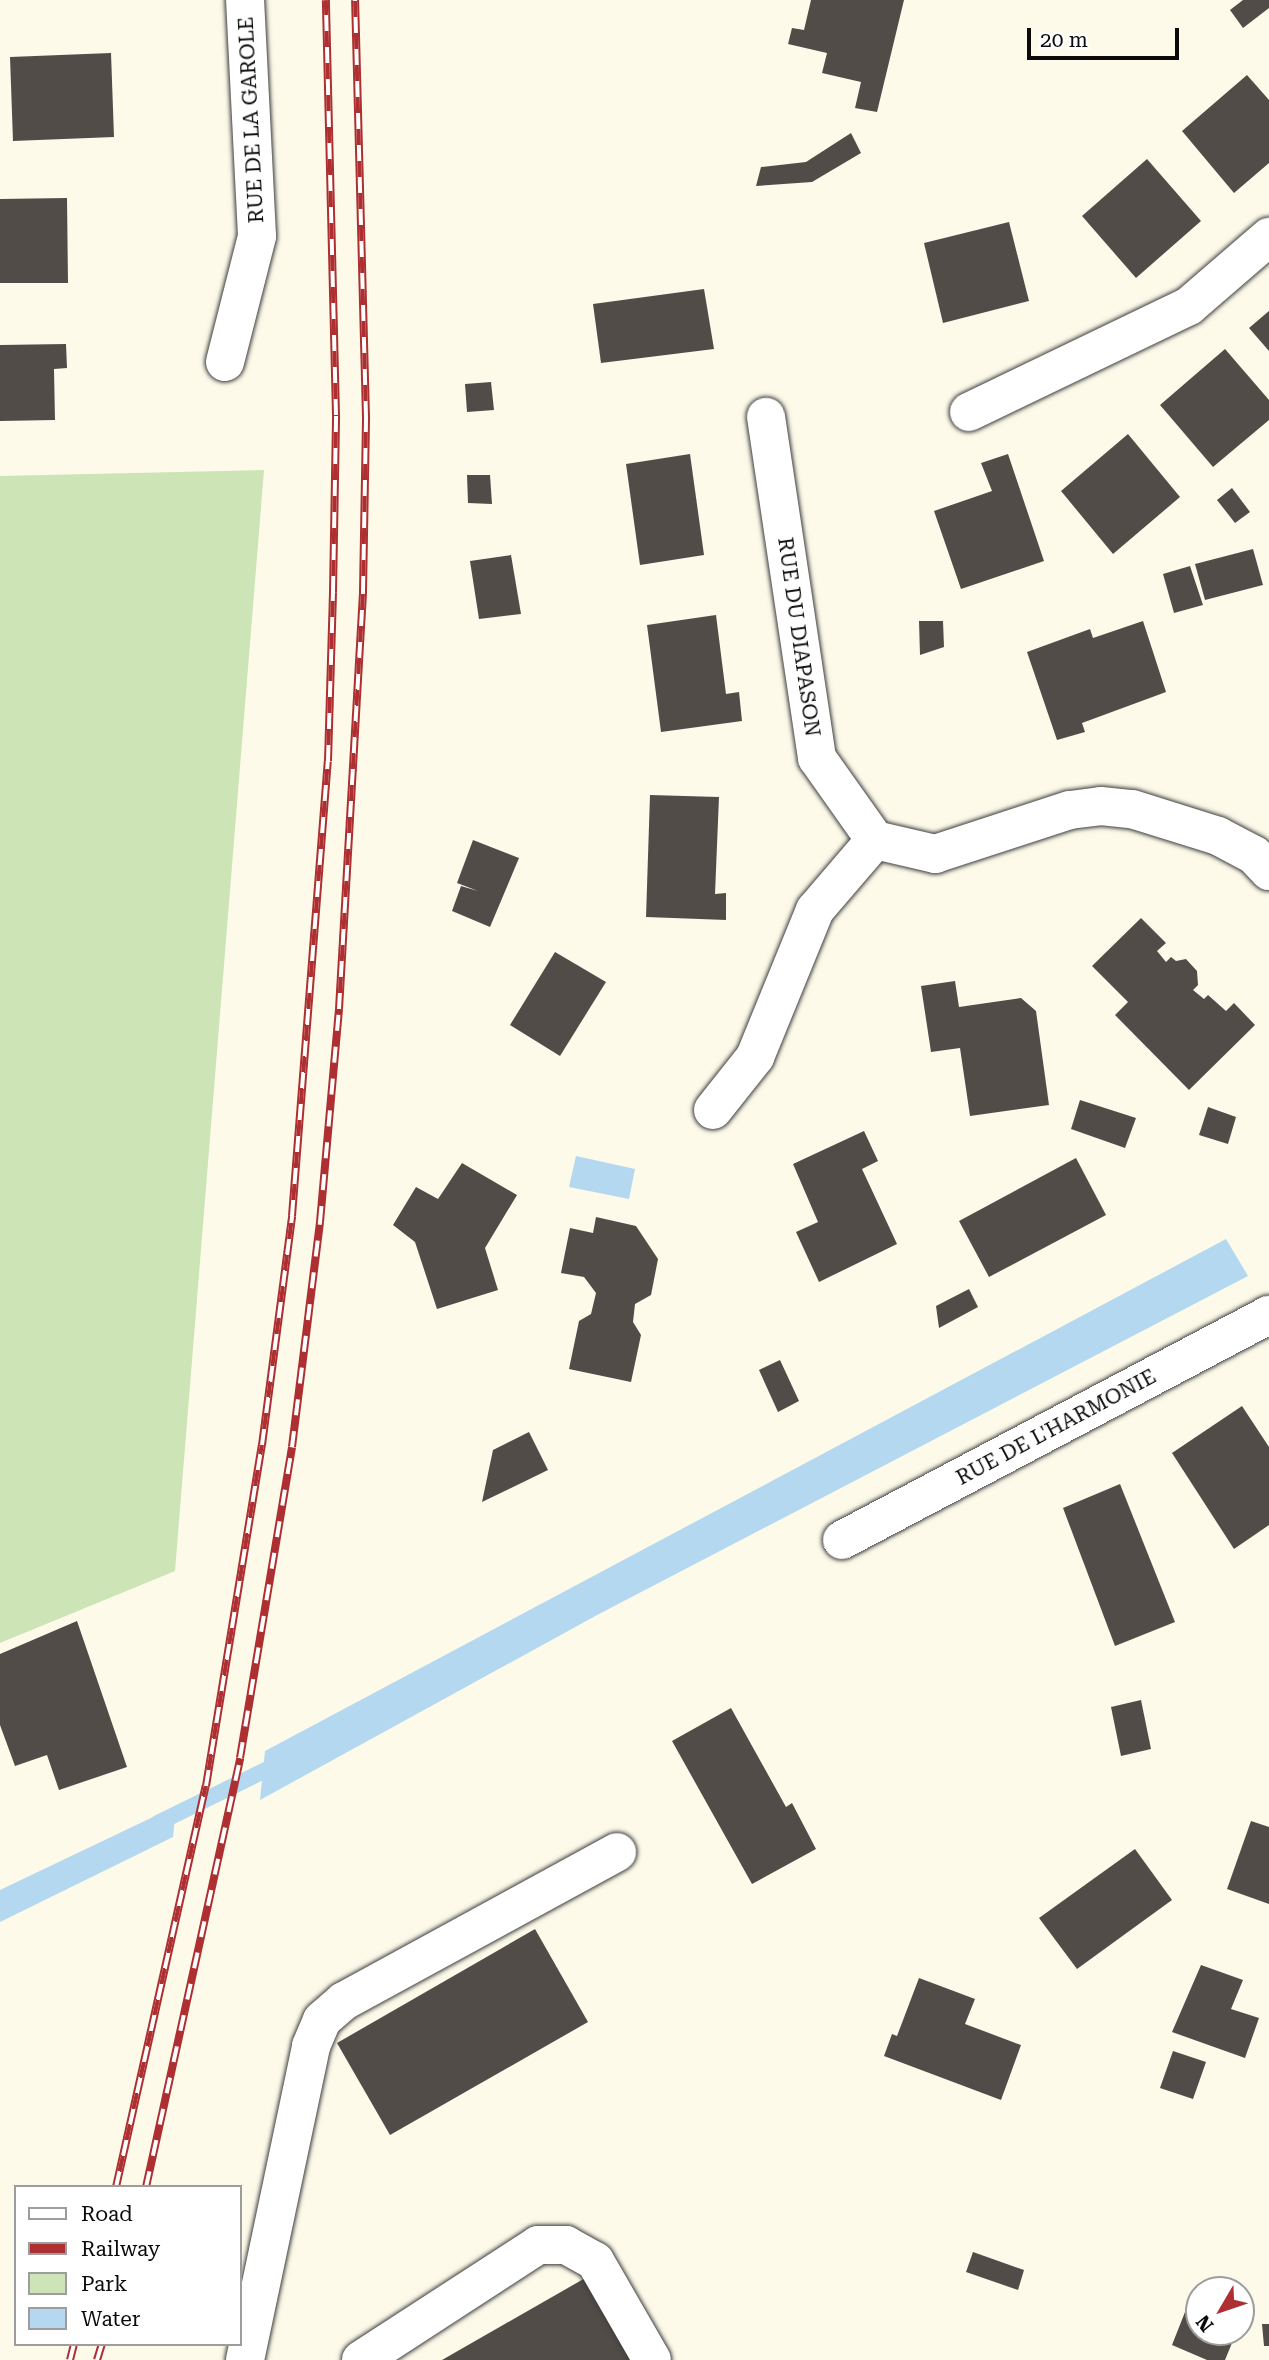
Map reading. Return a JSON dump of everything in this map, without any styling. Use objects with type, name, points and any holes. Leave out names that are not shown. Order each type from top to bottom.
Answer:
[{"type":"street","name":"RUE DE LA GAROLE","points":[[225,362],[257,236],[245,0]]},
{"type":"street","points":[[969,412],[1189,306],[1269,237]]},
{"type":"street","name":"RUE DU DIAPASON","points":[[766,417],[817,758],[876,840]]},
{"type":"street","points":[[713,1110],[755,1057],[815,910],[876,840],[935,854],[1070,810],[1101,806],[1132,809],[1218,836],[1254,855],[1269,871]]},
{"type":"street","name":"RUE DE L'HARMONIE","points":[[842,1540],[1269,1315]]},
{"type":"street","points":[[245,2360],[312,2046],[322,2020],[344,2001],[617,1852]]},
{"type":"street","points":[[361,2360],[538,2245],[566,2245],[595,2261],[652,2360]]},
{"type":"green space","points":[[264,470],[175,1571],[0,1643],[0,476]]},
{"type":"water","points":[[576,1156],[635,1169],[629,1199],[569,1187]]},
{"type":"water","points":[[1226,1239],[1248,1276],[599,1614],[260,1800],[265,1751]]},
{"type":"water","points":[[176,1806],[173,1837],[0,1922],[0,1890]]},
{"type":"building","points":[[811,0],[904,0],[877,112],[855,108],[861,82],[822,73],[827,53],[788,44],[792,28],[804,30]]},
{"type":"building","points":[[1243,0],[1269,0],[1269,8],[1243,28],[1230,10]]},
{"type":"building","points":[[111,53],[114,137],[13,141],[10,57]]},
{"type":"building","points":[[1247,75],[1269,100],[1269,163],[1234,193],[1182,131]]},
{"type":"building","points":[[851,133],[861,153],[812,182],[756,186],[761,167],[806,162]]},
{"type":"building","points":[[1147,159],[1201,221],[1136,278],[1082,216]]},
{"type":"building","points":[[67,198],[68,283],[0,283],[0,199]]},
{"type":"building","points":[[1009,222],[1029,301],[943,323],[924,243]]},
{"type":"building","points":[[704,289],[714,349],[601,363],[593,304]]},
{"type":"building","points":[[1269,311],[1269,351],[1249,328]]},
{"type":"building","points":[[66,344],[67,368],[54,369],[55,420],[0,421],[0,345]]},
{"type":"building","points":[[1225,349],[1269,400],[1269,420],[1213,467],[1160,405]]},
{"type":"building","points":[[491,382],[494,410],[467,412],[465,384]]},
{"type":"building","points":[[1128,434],[1180,497],[1113,554],[1061,491]]},
{"type":"building","points":[[690,454],[704,555],[640,565],[626,464]]},
{"type":"building","points":[[1008,454],[1044,561],[961,589],[934,511],[992,491],[981,463]]},
{"type":"building","points":[[467,475],[490,475],[492,504],[468,503]]},
{"type":"building","points":[[1232,488],[1250,512],[1235,523],[1217,500]]},
{"type":"building","points":[[1253,549],[1263,585],[1205,600],[1195,564]]},
{"type":"building","points":[[511,555],[521,614],[479,619],[470,561]]},
{"type":"building","points":[[1190,566],[1203,605],[1174,613],[1163,574]]},
{"type":"building","points":[[716,615],[726,694],[739,692],[742,721],[661,732],[647,625]]},
{"type":"building","points":[[919,621],[943,621],[944,647],[920,655]]},
{"type":"building","points":[[1143,621],[1166,692],[1082,723],[1085,732],[1057,740],[1027,652],[1090,629],[1093,638]]},
{"type":"building","points":[[650,795],[719,797],[715,894],[726,893],[726,920],[646,917]]},
{"type":"building","points":[[473,840],[519,858],[490,927],[452,911],[461,886],[478,891],[457,883]]},
{"type":"building","points":[[1141,918],[1166,943],[1157,951],[1166,962],[1171,957],[1176,961],[1186,959],[1197,971],[1198,985],[1193,990],[1204,999],[1208,995],[1226,1011],[1234,1003],[1255,1025],[1189,1090],[1115,1015],[1128,1002],[1092,966]]},
{"type":"building","points":[[555,952],[606,982],[560,1056],[510,1025]]},
{"type":"building","points":[[955,981],[959,1007],[1021,998],[1036,1011],[1049,1105],[970,1116],[960,1048],[931,1052],[921,986]]},
{"type":"building","points":[[1080,1100],[1136,1118],[1125,1148],[1071,1129]]},
{"type":"building","points":[[1208,1107],[1236,1117],[1228,1144],[1199,1135]]},
{"type":"building","points":[[864,1131],[878,1161],[862,1169],[897,1244],[819,1282],[796,1232],[818,1222],[793,1164]]},
{"type":"building","points":[[1076,1158],[1106,1215],[989,1277],[959,1221]]},
{"type":"building","points":[[462,1163],[517,1195],[485,1248],[498,1290],[437,1309],[415,1242],[393,1225],[416,1187],[438,1199]]},
{"type":"building","points":[[596,1217],[636,1226],[658,1259],[651,1295],[635,1304],[633,1322],[641,1335],[631,1382],[569,1369],[579,1321],[591,1314],[596,1293],[584,1277],[561,1273],[570,1228],[593,1233]]},
{"type":"building","points":[[969,1289],[978,1307],[939,1328],[936,1306]]},
{"type":"building","points":[[780,1360],[799,1401],[778,1412],[759,1370]]},
{"type":"building","points":[[1242,1406],[1269,1447],[1269,1525],[1234,1549],[1172,1453]]},
{"type":"building","points":[[529,1432],[548,1470],[482,1502],[493,1450]]},
{"type":"building","points":[[1120,1484],[1175,1622],[1115,1646],[1063,1508]]},
{"type":"building","points":[[77,1621],[127,1767],[59,1790],[47,1755],[15,1766],[0,1725],[0,1654]]},
{"type":"building","points":[[1141,1700],[1151,1749],[1121,1756],[1111,1707]]},
{"type":"building","points":[[731,1708],[786,1807],[792,1803],[816,1849],[752,1884],[672,1741]]},
{"type":"building","points":[[1251,1821],[1269,1827],[1269,1904],[1227,1889]]},
{"type":"building","points":[[1135,1849],[1172,1900],[1077,1969],[1039,1918]]},
{"type":"building","points":[[535,1929],[588,2022],[390,2135],[337,2043]]},
{"type":"building","points":[[1201,1965],[1243,1980],[1231,2009],[1259,2018],[1245,2058],[1172,2032]]},
{"type":"building","points":[[919,1978],[975,1999],[965,2024],[1021,2045],[1001,2100],[884,2056],[892,2034],[897,2036]]},
{"type":"building","points":[[1173,2051],[1206,2062],[1193,2099],[1160,2088]]},
{"type":"building","points":[[973,2252],[1024,2270],[1018,2290],[966,2272]]},
{"type":"building","points":[[587,2277],[634,2360],[442,2360]]},
{"type":"building","points":[[1185,2312],[1185,2346],[1231,2346],[1225,2360],[1207,2360],[1172,2345]]},
{"type":"building","points":[[1262,2324],[1269,2324],[1269,2346],[1264,2346]]},
{"type":"waterway","points":[[158,1823],[282,1762]]},
{"type":"railway","points":[[116,2185],[206,1786],[262,1445],[292,1216],[328,761],[333,592],[336,415],[326,0]]},
{"type":"railway","points":[[146,2185],[240,1758],[292,1447],[320,1222],[339,1009],[363,592],[366,417],[355,0]]},
{"type":"railway","points":[[70,2360],[74,2346]]},
{"type":"railway","points":[[97,2360],[101,2346]]}]
